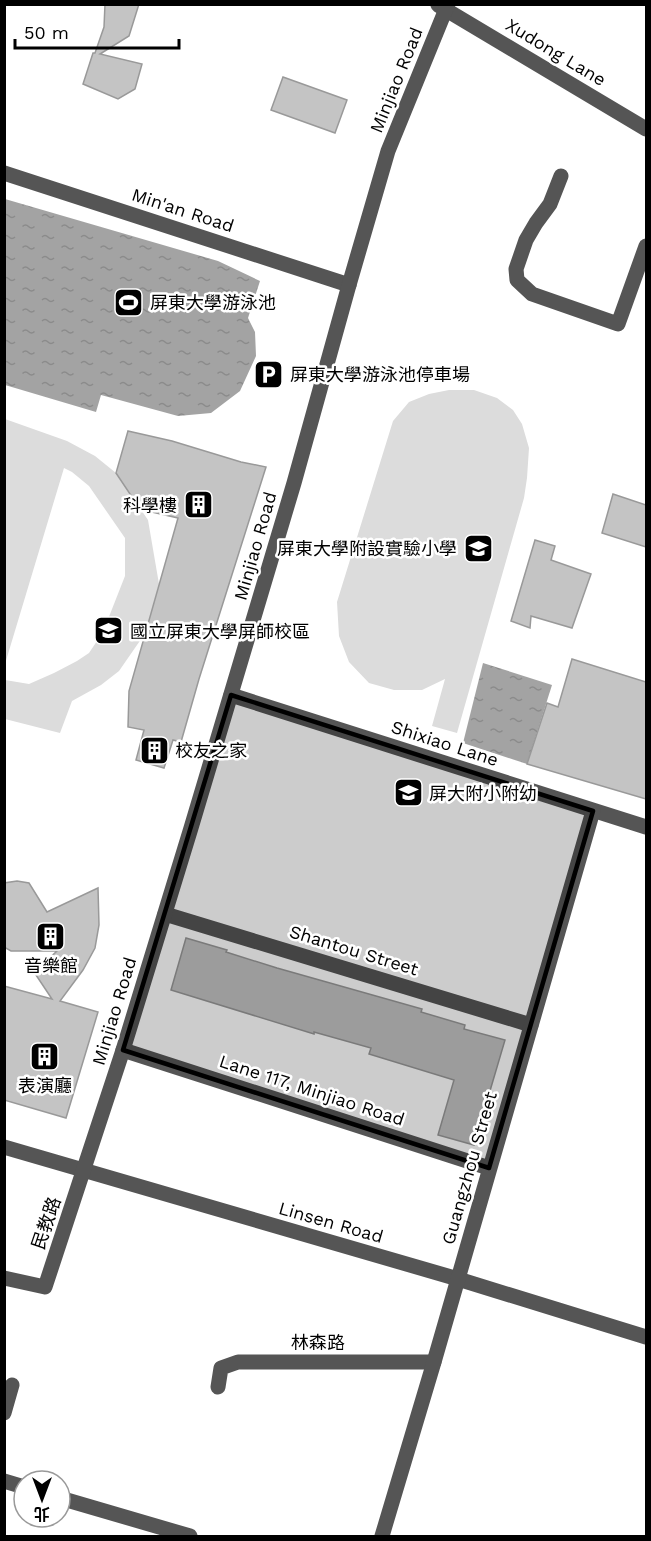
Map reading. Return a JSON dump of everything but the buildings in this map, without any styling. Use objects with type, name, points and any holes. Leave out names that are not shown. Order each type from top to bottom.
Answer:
[{"type":"street","name":"Xudong Lane","points":[[444,6],[646,129]]},
{"type":"street","name":"Minjiao Road","points":[[84,1171],[231,695],[388,151],[444,6]]},
{"type":"street","name":"Min'an Road","points":[[4,173],[349,285]]},
{"type":"street","points":[[561,176],[550,204],[526,240],[516,269],[518,280],[532,294],[618,324],[646,246]]},
{"type":"street","name":"Shixiao Lane","points":[[231,695],[646,827]]},
{"type":"street","name":"Guangzhou Street","points":[[382,1536],[593,811]]},
{"type":"street","name":"Shantou Street","points":[[165,914],[531,1025]]},
{"type":"street","name":"Lane 117, Minjiao Road","points":[[123,1050],[489,1168]]},
{"type":"street","name":"Linsen Road","points":[[4,1147],[458,1279],[646,1337]]},
{"type":"street","name":"民教路","points":[[4,1278],[45,1287],[84,1171]]},
{"type":"street","name":"林森路","points":[[218,1387],[221,1368],[238,1362],[434,1362]]},
{"type":"street","points":[[4,1413],[12,1385]]},
{"type":"street","points":[[72,1502],[190,1536]]},
{"type":"highlighted area","points":[[231,695],[593,811],[489,1168],[123,1050]]},
{"type":"shaded area","points":[[449,390],[474,390],[497,398],[513,410],[522,424],[529,448],[524,498],[457,733],[432,726],[445,679],[422,690],[394,690],[369,683],[349,662],[339,636],[337,602],[393,421],[409,402],[429,394]]},
{"type":"shaded area","points":[[5,419],[67,441],[95,456],[116,473],[148,520],[159,584],[146,632],[119,671],[101,685],[72,701],[60,733],[5,719],[5,680],[29,684],[89,653],[103,632],[125,576],[125,538],[89,486],[64,468],[5,664]]},
{"type":"water","name":"屏東大學游泳池","points":[[5,199],[218,261],[260,281],[248,318],[255,332],[256,356],[240,391],[211,413],[178,416],[101,395],[96,412],[5,385]]},
{"type":"water","points":[[483,663],[552,685],[527,764],[463,743]]},
{"type":"place","name":"屏東大學游泳池","points":[[129,302]]},
{"type":"place","name":"屏東大學游泳池停車場","points":[[269,374]]},
{"type":"place","name":"科學樓","points":[[198,505]]},
{"type":"place","name":"屏東大學附設實驗小學","points":[[478,548]]},
{"type":"place","name":"國立屏東大學屏師校區","points":[[109,631]]},
{"type":"place","name":"校友之家","points":[[154,750]]},
{"type":"place","name":"屏大附小附幼","points":[[408,793]]},
{"type":"place","name":"音樂館","points":[[51,936]]},
{"type":"place","name":"表演廳","points":[[45,1056]]}]
